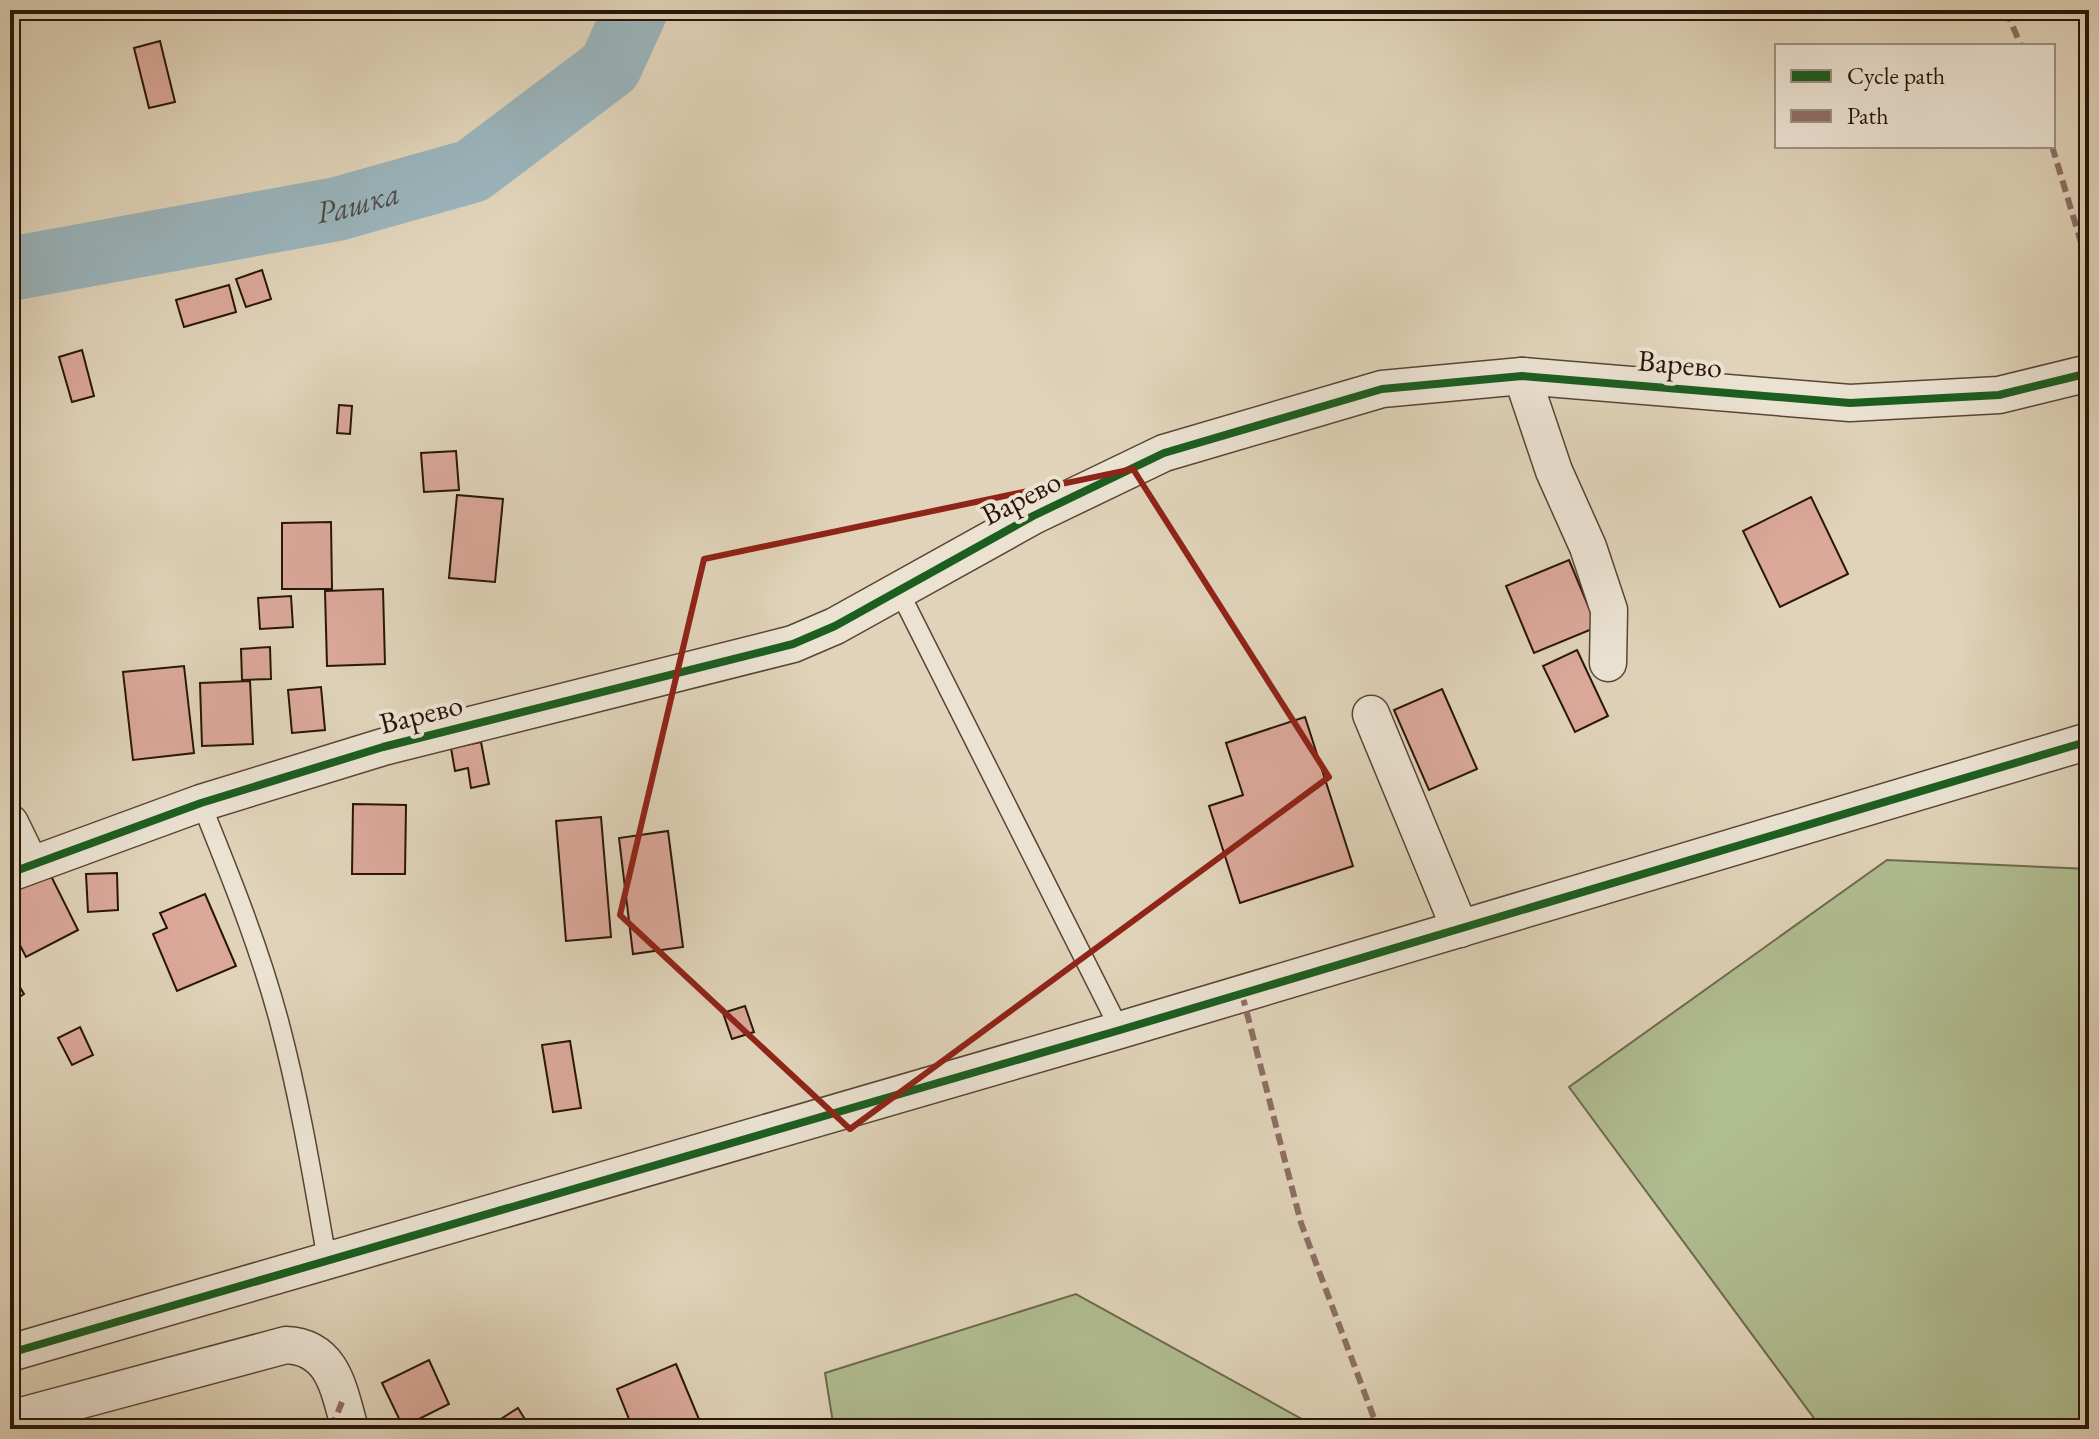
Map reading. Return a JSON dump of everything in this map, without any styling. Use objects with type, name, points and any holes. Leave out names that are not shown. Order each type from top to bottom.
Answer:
[{"type":"street","name":"Варево","points":[[20,869],[201,803],[383,747],[793,644],[835,626],[1033,516],[1164,453],[1382,389],[1522,376],[1850,403],[1999,395],[2089,373]]},
{"type":"street","points":[[1522,376],[1554,471],[1588,547],[1609,610],[1608,663]]},
{"type":"street","points":[[1371,714],[1460,929]]},
{"type":"street","points":[[10,1353],[1120,1030],[2089,741]]},
{"type":"street","points":[[10,823],[20,869]]},
{"type":"street","points":[[10,1419],[286,1345],[309,1350],[330,1368],[350,1429]]},
{"type":"lane","points":[[899,591],[1120,1030]]},
{"type":"lane","points":[[201,803],[245,911],[279,1019],[304,1131],[327,1260]]},
{"type":"highlighted area","points":[[1133,469],[1329,777],[850,1129],[620,915],[704,559]]},
{"type":"green space","points":[[1887,860],[2089,869],[2089,1429],[1822,1429],[1569,1087]]},
{"type":"green space","points":[[1076,1294],[1320,1429],[834,1429],[825,1373]]},
{"type":"building","points":[[160,41],[175,102],[149,108],[134,48]]},
{"type":"building","points":[[262,270],[271,299],[246,307],[236,279]]},
{"type":"building","points":[[229,285],[236,312],[184,327],[176,300]]},
{"type":"building","points":[[82,350],[94,396],[72,402],[59,357]]},
{"type":"building","points":[[339,405],[352,406],[350,434],[337,433]]},
{"type":"building","points":[[456,451],[459,490],[424,492],[421,453]]},
{"type":"building","points":[[457,495],[503,499],[495,582],[449,578]]},
{"type":"building","points":[[1811,497],[1848,574],[1780,607],[1743,531]]},
{"type":"building","points":[[331,522],[332,589],[282,589],[282,523]]},
{"type":"building","points":[[1569,560],[1597,627],[1534,653],[1506,586]]},
{"type":"building","points":[[383,589],[385,664],[327,666],[325,591]]},
{"type":"building","points":[[291,596],[293,627],[260,629],[258,598]]},
{"type":"building","points":[[270,647],[271,679],[242,680],[241,649]]},
{"type":"building","points":[[1577,650],[1608,716],[1575,732],[1543,666]]},
{"type":"building","points":[[184,666],[194,753],[133,760],[123,672]]},
{"type":"building","points":[[250,681],[253,744],[202,746],[200,683]]},
{"type":"building","points":[[321,687],[325,730],[292,733],[288,690]]},
{"type":"building","points":[[1442,689],[1477,769],[1429,790],[1394,710]]},
{"type":"building","points":[[1305,717],[1353,866],[1240,903],[1209,806],[1243,795],[1226,743]]},
{"type":"building","points":[[481,742],[489,784],[471,788],[468,768],[455,771],[451,748]]},
{"type":"building","points":[[353,804],[406,805],[405,874],[352,874]]},
{"type":"building","points":[[601,817],[611,937],[566,941],[556,821]]},
{"type":"building","points":[[668,831],[683,947],[633,954],[619,838]]},
{"type":"building","points":[[45,864],[78,930],[26,957],[10,926],[10,882]]},
{"type":"building","points":[[117,873],[118,910],[88,912],[86,874]]},
{"type":"building","points":[[205,894],[236,966],[177,991],[153,934],[167,928],[160,913]]},
{"type":"building","points":[[10,971],[24,994],[10,1003]]},
{"type":"building","points":[[745,1006],[754,1032],[732,1039],[723,1013]]},
{"type":"building","points":[[80,1027],[93,1055],[72,1065],[58,1038]]},
{"type":"building","points":[[570,1041],[581,1108],[553,1112],[542,1045]]},
{"type":"building","points":[[429,1360],[449,1404],[403,1427],[382,1383]]},
{"type":"building","points":[[676,1364],[701,1424],[690,1429],[633,1429],[617,1389]]},
{"type":"building","points":[[518,1408],[531,1429],[485,1429]]},
{"type":"waterway","name":"Рашка","points":[[10,269],[337,209],[472,171],[610,67],[636,10]]},
{"type":"marked path","points":[[2006,10],[2020,44]]},
{"type":"marked path","points":[[2053,148],[2089,269]]},
{"type":"marked path","points":[[1242,994],[1301,1223],[1378,1429]]},
{"type":"marked path","points":[[331,1429],[342,1402]]},
{"type":"cycle path","points":[[10,873],[201,803],[383,747],[793,644],[835,626],[1033,516],[1164,453],[1382,389],[1522,376],[1850,403],[1999,395],[2089,373]]},
{"type":"cycle path","points":[[10,1353],[1120,1030],[2089,741]]}]
